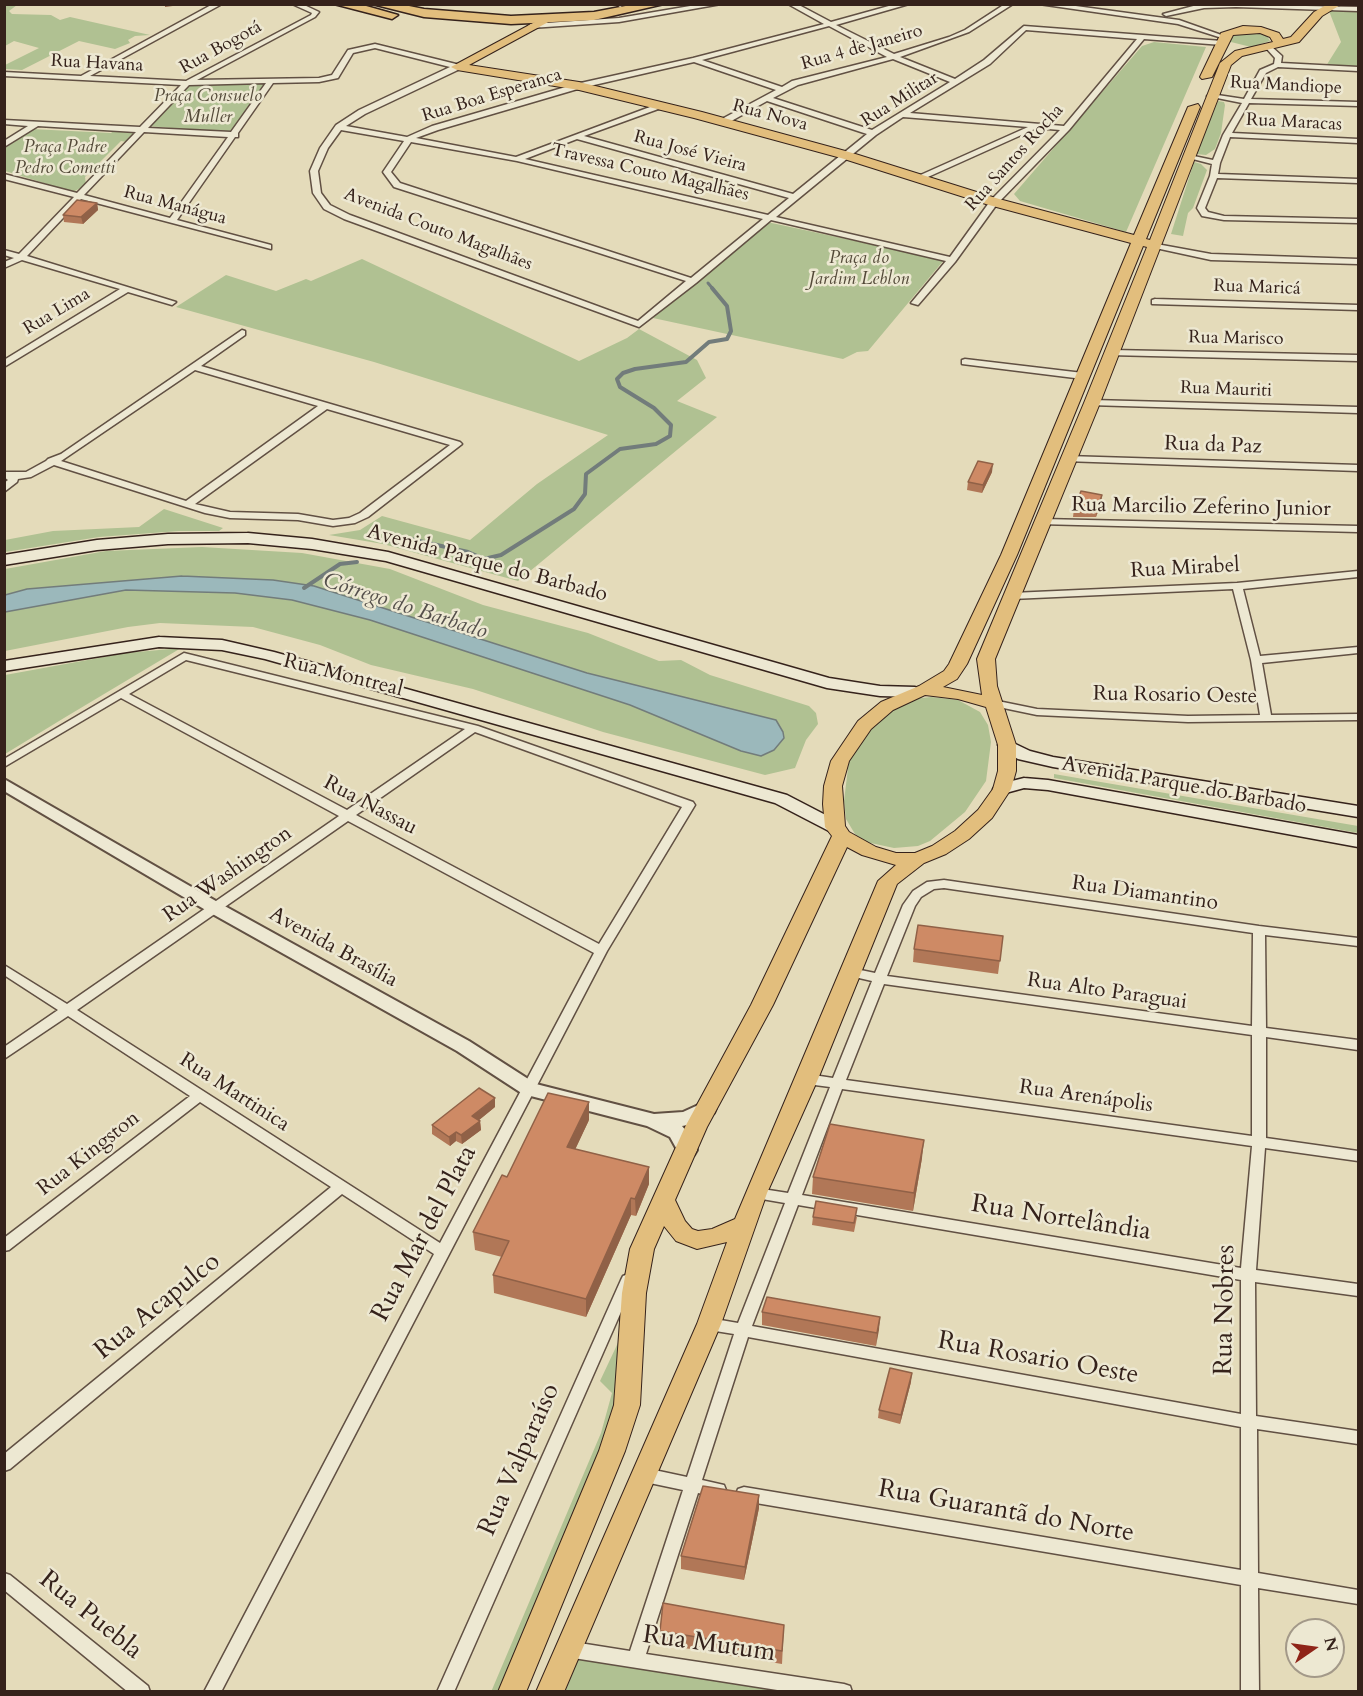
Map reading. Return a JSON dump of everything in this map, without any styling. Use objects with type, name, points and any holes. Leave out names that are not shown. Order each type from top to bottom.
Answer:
[{"type":"highway","points":[[340,4],[433,21],[512,30],[531,26]]},
{"type":"highway","points":[[378,4],[462,17],[548,18],[594,16],[658,4]]},
{"type":"main road","points":[[550,1692],[709,1324],[743,1224],[807,1079],[888,881],[917,859],[939,850],[962,835],[986,814],[1002,789],[1007,771],[1007,745],[985,673],[986,659],[1155,245],[1211,96],[1228,60],[1239,53],[1294,40],[1323,10],[1337,4]]},
{"type":"main road","points":[[531,26],[548,18]]},
{"type":"main road","points":[[512,1692],[612,1451],[627,1405],[634,1293],[642,1249],[707,1108],[762,1005],[839,832],[832,786],[840,761],[848,745],[864,724],[887,706],[951,675],[958,664],[1009,555],[1223,40],[1235,30],[1252,29],[1275,35],[1275,46]]},
{"type":"main road","name":"Avenida Couto Magalhães","points":[[457,67],[512,30]]},
{"type":"main road","points":[[1223,40],[1256,50]]},
{"type":"main road","name":"Rua Nova","points":[[457,67],[579,86],[723,122],[845,155],[994,202],[1155,245]]},
{"type":"main road","name":"Avenida Parque do Barbado","points":[[4,560],[97,545],[168,539],[248,538],[312,544],[388,557],[443,571],[834,684],[920,691]]},
{"type":"main road","points":[[4,666],[159,642],[222,645],[268,655],[781,799],[878,854],[895,859],[917,859]]},
{"type":"main road","points":[[920,691],[959,694],[993,703]]},
{"type":"main road","name":"Avenida Parque do Barbado","points":[[1007,745],[1024,754],[1053,762],[1359,812]]},
{"type":"main road","name":"Avenida Parque do Barbado","points":[[1002,789],[1024,783],[1054,786],[1359,841]]},
{"type":"main road","points":[[665,1202],[675,1226],[684,1235],[697,1240],[715,1237],[743,1224]]},
{"type":"street","points":[[81,78],[219,4]]},
{"type":"street","name":"Rua Bogotá","points":[[4,266],[21,257],[187,83],[313,16],[316,12],[295,4]]},
{"type":"street","points":[[531,26],[600,22],[682,12],[718,4]]},
{"type":"street","points":[[791,4],[893,57],[956,82]]},
{"type":"street","name":"Rua Boa Esperanca","points":[[693,281],[397,185],[387,172],[410,138],[579,86],[694,60],[906,4]]},
{"type":"street","name":"Rua 4 de Janeiro","points":[[723,122],[780,89],[893,57],[967,32],[1010,4]]},
{"type":"street","points":[[1042,4],[1179,22],[1223,40]]},
{"type":"street","points":[[1166,14],[1204,6],[1280,6],[1323,10],[1358,6]]},
{"type":"street","name":"Rua Militar","points":[[639,324],[873,132],[987,62],[1025,27],[1142,37],[1223,40]]},
{"type":"street","name":"Rua Santos Rocha","points":[[915,303],[952,260],[994,202],[1066,128],[1142,37]]},
{"type":"street","name":"Rua Havana","points":[[4,74],[187,83],[329,79],[335,76],[350,51],[369,46],[388,48]]},
{"type":"street","points":[[1275,46],[1279,58],[1277,65]]},
{"type":"street","name":"Rua Nova","points":[[388,48],[457,67]]},
{"type":"street","points":[[694,60],[780,89]]},
{"type":"street","points":[[1359,69],[1277,65],[1263,72],[1227,135],[1201,210],[1224,218],[1359,221]]},
{"type":"street","name":"Avenida Couto Magalhães","points":[[457,67],[362,112],[339,127],[324,148],[314,171],[317,193],[327,207],[639,324]]},
{"type":"street","points":[[172,221],[272,81]]},
{"type":"street","name":"Rua Mandiope","points":[[1211,96],[1245,101],[1359,104]]},
{"type":"street","points":[[765,98],[873,132]]},
{"type":"street","points":[[517,159],[658,106]]},
{"type":"street","points":[[902,115],[1066,128]]},
{"type":"street","points":[[4,122],[235,135]]},
{"type":"street","points":[[4,145],[36,124]]},
{"type":"street","name":"Travessa Couto Magalhães","points":[[339,127],[517,159],[952,260]]},
{"type":"street","points":[[919,178],[1034,127]]},
{"type":"street","name":"Rua Maracas","points":[[1227,135],[1359,141]]},
{"type":"street","name":"Rua José Vieira","points":[[578,137],[794,197]]},
{"type":"street","points":[[1189,157],[1216,163]]},
{"type":"street","name":"Rua Manágua","points":[[4,176],[268,247]]},
{"type":"street","points":[[1214,176],[1359,181]]},
{"type":"street","points":[[1155,245],[1192,254],[1232,258],[1359,262]]},
{"type":"street","points":[[4,252],[172,302]]},
{"type":"street","name":"Rua Lima","points":[[4,364],[127,289]]},
{"type":"street","name":"Rua Maricá","points":[[1155,302],[1359,308]]},
{"type":"street","points":[[8,481],[32,480],[242,333]]},
{"type":"street","name":"Rua Marisco","points":[[1112,352],[1359,358]]},
{"type":"street","points":[[965,362],[1083,376]]},
{"type":"street","points":[[58,460],[189,504],[230,515],[298,517],[333,524],[351,521],[364,515],[457,444],[195,367]]},
{"type":"street","name":"Rua Mauriti","points":[[1092,402],[1359,410]]},
{"type":"street","points":[[189,504],[326,405]]},
{"type":"street","name":"Rua da Paz","points":[[1067,459],[1359,468]]},
{"type":"street","name":"Rua Marcilio Zeferino Junior","points":[[1042,522],[1359,529]]},
{"type":"street","name":"Rua Mirabel","points":[[1012,596],[1237,586],[1359,574]]},
{"type":"street","points":[[1237,586],[1256,660],[1266,718]]},
{"type":"street","points":[[1256,660],[1359,650]]},
{"type":"street","name":"Rua Montreal","points":[[4,764],[184,656],[474,728],[690,805]]},
{"type":"street","name":"Rua Nassau","points":[[121,694],[602,951]]},
{"type":"street","name":"Rua Rosario Oeste","points":[[993,703],[1037,712],[1082,715],[1188,719],[1359,717]]},
{"type":"street","name":"Rua Washington","points":[[4,1054],[474,728]]},
{"type":"street","name":"Avenida Brasília","points":[[4,784],[215,908],[463,1046],[530,1089],[652,1120],[676,1132],[686,1144],[687,1150]]},
{"type":"street","name":"Rua Mar del Plata","points":[[212,1692],[602,951],[690,805]]},
{"type":"street","name":"Rua Diamantino","points":[[880,979],[913,899],[926,887],[944,884],[1259,930],[1359,942]]},
{"type":"street","name":"Rua Nobres","points":[[1250,1692],[1248,1275],[1258,1142],[1259,930]]},
{"type":"street","name":"Rua Martinica","points":[[4,969],[442,1252]]},
{"type":"street","name":"Rua Alto Paraguai","points":[[851,972],[880,979],[1359,1045]]},
{"type":"street","points":[[636,1659],[743,1329],[792,1198],[880,979]]},
{"type":"street","name":"Rua Arenápolis","points":[[807,1079],[1359,1156]]},
{"type":"street","name":"Rua Kingston","points":[[4,1246],[199,1096]]},
{"type":"street","name":"Avenida Brasília","points":[[652,1120],[686,1119],[707,1108]]},
{"type":"street","name":"Rua Acapulco","points":[[4,1464],[341,1186]]},
{"type":"street","name":"Rua Nortelândia","points":[[756,1193],[1248,1275],[1359,1290]]},
{"type":"street","name":"Rua Valparaíso","points":[[445,1692],[642,1249]]},
{"type":"street","name":"Rua Rosario Oeste","points":[[709,1324],[1250,1422],[1359,1438]]},
{"type":"street","name":"Rua Guarantã do Norte","points":[[645,1475],[692,1485],[1359,1597]]},
{"type":"street","name":"Rua Puebla","points":[[4,1580],[142,1692]]},
{"type":"street","name":"Rua Mutum","points":[[567,1649],[844,1692]]},
{"type":"green space","points":[[5,4],[17,5],[9,11],[12,14],[51,15],[60,20],[70,17],[150,35],[135,36],[128,40],[130,43],[115,49],[79,41],[22,70],[5,69],[5,65],[39,48],[14,41],[5,46]]},
{"type":"green space","points":[[1329,11],[1358,11],[1358,68],[1326,66],[1341,42]]},
{"type":"green space","points":[[1255,32],[1267,36],[1270,41],[1251,47],[1227,41],[1226,35]]},
{"type":"green space","points":[[1154,42],[1206,47],[1126,232],[1020,201],[1014,194],[1142,46]]},
{"type":"green space","name":"Praça Consuelo Muller","points":[[267,83],[230,133],[148,126],[189,84]]},
{"type":"green space","points":[[1218,101],[1224,102],[1225,105],[1221,133],[1215,149],[1206,155],[1196,154]]},
{"type":"green space","name":"Praça Padre Pedro Cometti","points":[[31,129],[137,132],[127,142],[121,141],[85,177],[86,185],[73,192],[5,171],[5,148]]},
{"type":"green space","points":[[1194,162],[1201,164],[1207,170],[1193,208],[1188,213],[1183,236],[1171,234]]},
{"type":"green space","name":"Praça do Jardim Leblon","points":[[767,222],[944,260],[868,351],[857,352],[843,359],[653,318]]},
{"type":"green space","points":[[362,259],[579,361],[627,338],[639,329],[697,360],[706,378],[677,401],[717,417],[518,581],[383,544],[329,535],[360,530],[382,516],[470,540],[537,484],[608,435],[374,362],[176,307],[226,275],[276,291],[306,279],[311,281]]},
{"type":"green space","points":[[164,509],[223,528],[219,531],[179,531],[99,537],[5,552],[5,540],[53,531],[139,527]]},
{"type":"green space","points":[[202,547],[302,553],[390,569],[483,605],[588,633],[659,661],[681,660],[710,675],[809,706],[816,713],[818,724],[806,740],[795,768],[765,775],[603,732],[473,689],[371,665],[320,645],[253,627],[160,623],[5,651],[5,569],[106,551]]},
{"type":"green space","points":[[181,648],[5,754],[5,675],[126,653]]},
{"type":"green space","points":[[931,697],[958,700],[980,712],[988,725],[991,742],[986,781],[965,812],[930,841],[918,846],[894,848],[866,842],[855,834],[846,819],[844,801],[849,760],[869,731],[885,715],[912,699]]},
{"type":"green space","points":[[1054,774],[1358,826],[1358,833],[1054,778]]},
{"type":"green space","points":[[624,1330],[615,1407],[608,1432],[501,1691],[491,1692],[601,1433],[612,1393],[600,1381]]},
{"type":"green space","points":[[579,1658],[797,1692],[565,1692]]},
{"type":"water","points":[[182,576],[273,580],[314,586],[587,673],[776,720],[784,738],[774,750],[761,756],[741,751],[630,705],[370,620],[292,600],[235,593],[126,590],[5,612],[5,595],[27,589]]},
{"type":"building","points":[[77,200],[97,203],[81,217],[63,215]]},
{"type":"building","points":[[978,461],[993,464],[983,485],[968,482]]},
{"type":"building","points":[[1081,491],[1102,495],[1097,509],[1074,509]]},
{"type":"building","points":[[918,925],[1003,936],[1000,961],[914,949]]},
{"type":"building","points":[[479,1088],[495,1098],[472,1116],[480,1121],[461,1135],[456,1132],[449,1137],[432,1125]]},
{"type":"building","points":[[548,1093],[589,1102],[567,1147],[649,1167],[635,1199],[631,1198],[586,1299],[493,1275],[509,1241],[473,1232],[502,1175],[507,1177]]},
{"type":"building","points":[[830,1124],[924,1140],[914,1193],[813,1177]]},
{"type":"building","points":[[816,1201],[857,1208],[854,1223],[813,1217]]},
{"type":"building","points":[[767,1297],[880,1317],[877,1333],[762,1312]]},
{"type":"building","points":[[890,1368],[912,1373],[901,1415],[879,1410]]},
{"type":"building","points":[[703,1486],[759,1495],[745,1567],[681,1556]]},
{"type":"building","points":[[663,1603],[784,1625],[782,1651],[660,1631]]},
{"type":"waterway","points":[[708,283],[713,289]]},
{"type":"waterway","points":[[391,541],[406,538],[468,552],[484,559],[501,555],[574,509],[585,494],[586,474],[620,449],[656,444],[670,436],[671,425],[654,408],[620,387],[617,379],[623,373],[635,369],[686,362],[709,342],[727,339],[731,331],[727,306],[712,288]]},
{"type":"waterway","name":"Córrego do Barbado","points":[[304,588],[340,564],[357,562]]}]
